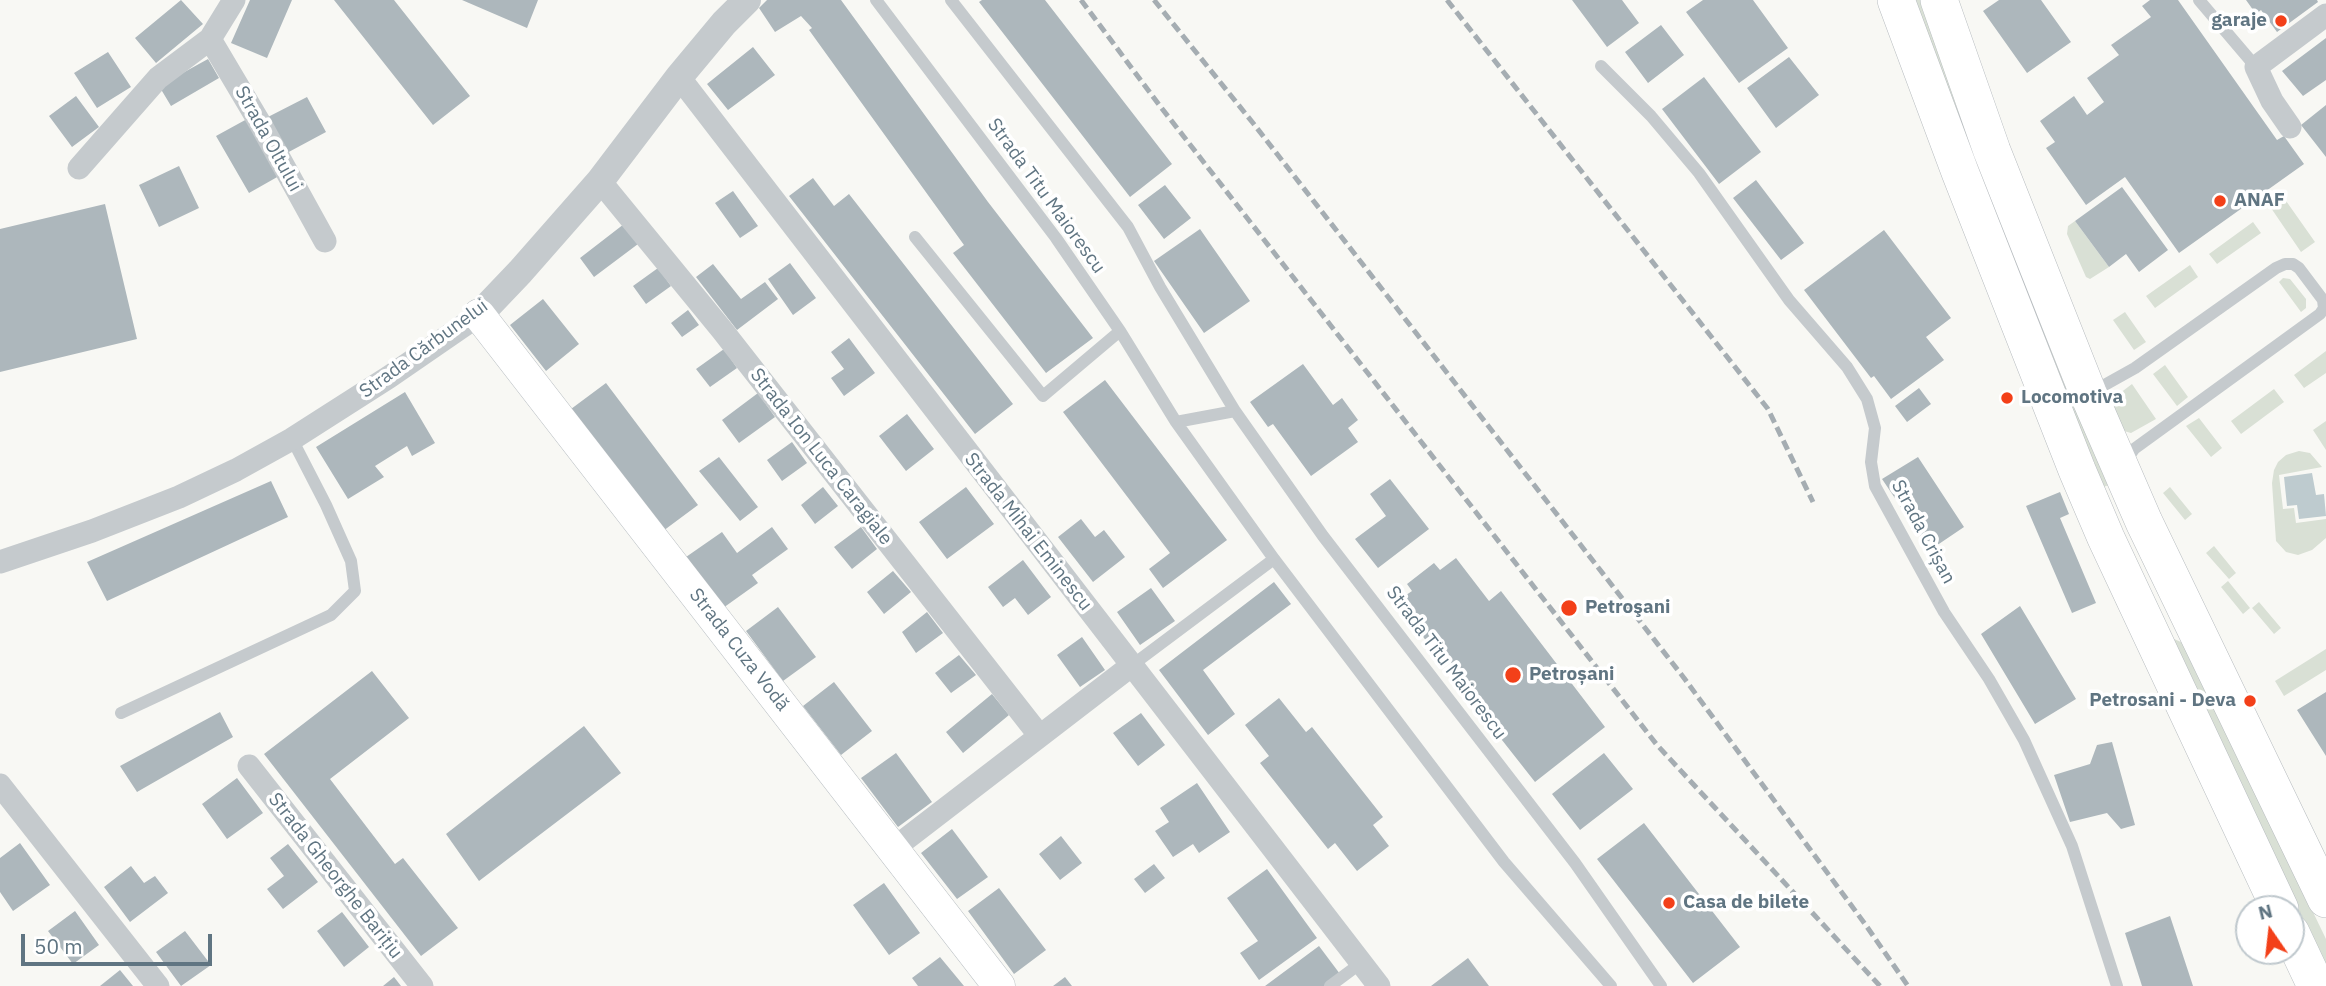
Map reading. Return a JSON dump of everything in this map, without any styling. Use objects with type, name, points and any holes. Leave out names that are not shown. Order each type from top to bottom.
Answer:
[{"type":"main road","points":[[1896,0],[2041,383],[2125,579],[2273,895]]},
{"type":"main road","points":[[1939,0],[1992,151],[2088,393],[2163,562],[2326,899]]},
{"type":"main road","name":"Strada Cuza Vodă","points":[[478,315],[999,986]]},
{"type":"main road","points":[[2125,579],[2163,562]]},
{"type":"main road","points":[[2305,963],[2316,986]]},
{"type":"street","points":[[79,168],[158,78],[210,39],[234,0]]},
{"type":"street","name":"Strada Cărbunelui","points":[[0,562],[92,531],[179,497],[236,470],[292,439],[389,377],[478,315],[520,272],[600,181],[679,77],[747,0]]},
{"type":"street","points":[[2290,127],[2272,101],[2256,67],[2326,15]]},
{"type":"street","name":"Strada Oltului","points":[[210,39],[325,241]]},
{"type":"street","name":"Strada Mihai Eminescu","points":[[679,77],[1379,986]]},
{"type":"street","name":"Strada Ion Luca Caragiale","points":[[600,181],[722,330],[1039,735]]},
{"type":"street","points":[[893,849],[1131,666]]},
{"type":"street","name":"Strada Gheorghe Barițiu","points":[[249,766],[422,986]]},
{"type":"street","points":[[0,785],[158,986]]},
{"type":"lane","name":"Strada Titu Maiorescu","points":[[876,0],[1056,239],[1120,331],[1176,422],[1274,559],[1504,862],[1611,986]]},
{"type":"lane","name":"Strada Titu Maiorescu","points":[[951,0],[1128,228],[1160,288],[1235,411],[1323,536],[1575,863],[1661,986]]},
{"type":"lane","points":[[2199,0],[2256,67]]},
{"type":"lane","name":"Strada Crișan","points":[[1601,66],[1651,116],[1699,173],[1789,300],[1847,367],[1867,399],[1875,428],[1871,462],[1875,486],[1944,612],[1989,679],[2024,740],[2072,846],[2117,986]]},
{"type":"lane","points":[[915,237],[1042,396],[1120,331]]},
{"type":"lane","points":[[2088,393],[2102,388],[2135,368],[2285,264],[2293,264],[2299,268],[2323,300],[2325,308],[2320,314],[2134,449],[2121,468]]},
{"type":"lane","points":[[1176,422],[1235,411]]},
{"type":"lane","points":[[121,713],[331,615],[355,591],[351,561],[292,439]]},
{"type":"lane","points":[[1131,666],[1274,559]]},
{"type":"lane","points":[[1330,986],[1361,963]]},
{"type":"shaded area","points":[[1910,0],[1922,0],[2112,484],[2100,488]]},
{"type":"shaded area","points":[[2284,198],[2315,242],[2301,252],[2271,208]]},
{"type":"shaded area","points":[[2075,221],[2109,267],[2090,279],[2086,277],[2067,234],[2068,226]]},
{"type":"shaded area","points":[[2253,222],[2261,233],[2217,264],[2209,254]]},
{"type":"shaded area","points":[[2190,265],[2198,277],[2155,308],[2146,296]]},
{"type":"shaded area","points":[[2283,278],[2290,279],[2306,299],[2306,308],[2301,312],[2279,282]]},
{"type":"shaded area","points":[[2125,312],[2146,342],[2134,350],[2113,320]]},
{"type":"shaded area","points":[[2326,351],[2326,373],[2304,388],[2294,375]]},
{"type":"shaded area","points":[[2165,365],[2188,397],[2177,406],[2153,374]]},
{"type":"shaded area","points":[[2132,384],[2156,419],[2131,433],[2124,431],[2111,400]]},
{"type":"shaded area","points":[[2274,389],[2284,402],[2241,434],[2231,421]]},
{"type":"shaded area","points":[[2199,418],[2222,448],[2211,457],[2186,426]]},
{"type":"shaded area","points":[[2326,421],[2326,450],[2313,430]]},
{"type":"shaded area","points":[[2299,451],[2310,453],[2322,467],[2279,475],[2283,509],[2294,508],[2296,523],[2326,519],[2326,538],[2312,550],[2298,555],[2286,552],[2276,541],[2272,483],[2278,462],[2286,455]]},
{"type":"shaded area","points":[[2312,473],[2316,495],[2324,494],[2326,516],[2299,519],[2297,505],[2287,506],[2284,477]]},
{"type":"shaded area","points":[[2170,487],[2192,514],[2185,520],[2163,493]]},
{"type":"shaded area","points":[[2214,546],[2236,573],[2229,579],[2206,553]]},
{"type":"shaded area","points":[[2228,581],[2250,608],[2243,614],[2221,587]]},
{"type":"shaded area","points":[[2259,602],[2281,628],[2274,634],[2252,608]]},
{"type":"shaded area","points":[[2172,638],[2183,643],[2305,895],[2292,895]]},
{"type":"shaded area","points":[[2326,649],[2326,670],[2284,696],[2275,681]]},
{"type":"shaded area","points":[[2305,896],[2326,939],[2326,969],[2305,924]]},
{"type":"building","points":[[181,0],[203,24],[156,63],[135,38]]},
{"type":"building","points":[[250,0],[292,0],[267,58],[231,43]]},
{"type":"building","points":[[334,0],[394,0],[470,96],[433,125]]},
{"type":"building","points":[[462,0],[538,0],[527,28]]},
{"type":"building","points":[[767,0],[841,0],[988,202],[1093,338],[1046,373],[953,253],[964,245],[809,30],[812,28],[801,16],[775,32],[759,8]]},
{"type":"building","points":[[1045,0],[1172,164],[1130,197],[979,2]]},
{"type":"building","points":[[1572,0],[1622,0],[1639,23],[1607,47]]},
{"type":"building","points":[[1703,0],[1753,0],[1788,48],[1739,83],[1686,12]]},
{"type":"building","points":[[1999,0],[2041,0],[2071,42],[2027,73],[1983,11]]},
{"type":"building","points":[[2150,0],[2178,0],[2277,140],[2284,136],[2304,164],[2179,253],[2125,177],[2086,205],[2046,148],[2055,142],[2040,121],[2074,96],[2087,115],[2104,102],[2087,78],[2119,55],[2111,45],[2151,17],[2142,6]]},
{"type":"building","name":"garaje","points":[[2246,0],[2318,2],[2277,32],[2261,10],[2256,14]]},
{"type":"building","points":[[1661,25],[1684,55],[1648,83],[1625,52]]},
{"type":"building","name":"garaje","points":[[2326,38],[2326,80],[2303,96],[2282,71]]},
{"type":"building","points":[[753,47],[775,75],[728,110],[707,84]]},
{"type":"building","points":[[108,52],[131,87],[97,108],[74,73]]},
{"type":"building","points":[[1789,57],[1819,95],[1776,128],[1747,88]]},
{"type":"building","points":[[208,59],[219,78],[171,106],[159,86]]},
{"type":"building","points":[[1704,77],[1761,152],[1719,184],[1662,109]]},
{"type":"building","points":[[76,96],[99,127],[72,147],[49,116]]},
{"type":"building","points":[[307,97],[326,132],[285,154],[266,118]]},
{"type":"building","points":[[2326,105],[2326,157],[2301,125]]},
{"type":"building","points":[[247,119],[279,176],[249,193],[216,136]]},
{"type":"building","points":[[179,166],[199,208],[159,227],[139,185]]},
{"type":"building","points":[[813,178],[834,206],[849,194],[1013,404],[975,434],[789,196]]},
{"type":"building","points":[[1756,180],[1804,243],[1781,260],[1733,198]]},
{"type":"building","points":[[1165,185],[1191,218],[1164,239],[1138,205]]},
{"type":"building","points":[[2122,187],[2168,250],[2139,272],[2126,254],[2109,267],[2075,221]]},
{"type":"building","points":[[733,191],[758,226],[740,238],[715,203]]},
{"type":"building","points":[[105,204],[137,339],[0,372],[0,229]]},
{"type":"building","points":[[624,224],[638,244],[594,277],[580,258]]},
{"type":"building","points":[[1200,229],[1250,301],[1204,333],[1154,261]]},
{"type":"building","points":[[1884,230],[1951,318],[1926,337],[1944,360],[1891,399],[1874,376],[1871,378],[1804,290]]},
{"type":"building","points":[[790,263],[816,298],[793,315],[768,279]]},
{"type":"building","points":[[713,264],[741,299],[765,282],[778,299],[737,330],[696,277]]},
{"type":"building","points":[[658,268],[671,286],[646,304],[633,286]]},
{"type":"building","points":[[543,299],[579,344],[546,371],[510,325]]},
{"type":"building","points":[[688,310],[699,325],[682,337],[671,323]]},
{"type":"building","points":[[849,338],[875,373],[844,396],[831,378],[844,369],[831,352]]},
{"type":"building","points":[[724,349],[737,368],[710,387],[696,369]]},
{"type":"building","points":[[1303,364],[1333,405],[1342,398],[1358,420],[1348,428],[1358,442],[1311,476],[1273,424],[1268,427],[1250,402]]},
{"type":"building","points":[[1105,380],[1227,540],[1163,588],[1149,569],[1170,553],[1063,412]]},
{"type":"building","points":[[606,383],[698,505],[663,531],[571,409]]},
{"type":"building","points":[[1919,388],[1931,404],[1907,422],[1895,406]]},
{"type":"building","points":[[405,392],[435,443],[412,456],[407,446],[375,466],[384,477],[348,499],[316,447]]},
{"type":"building","points":[[758,393],[775,417],[739,443],[722,420]]},
{"type":"building","points":[[907,414],[934,449],[906,471],[879,436]]},
{"type":"building","points":[[792,442],[807,463],[782,481],[767,460]]},
{"type":"building","points":[[719,457],[758,507],[740,521],[699,471]]},
{"type":"building","points":[[1918,457],[1964,527],[1930,550],[1882,479]]},
{"type":"building","points":[[1390,479],[1429,529],[1378,568],[1355,539],[1386,516],[1370,494]]},
{"type":"building","points":[[271,481],[288,517],[107,601],[87,562]]},
{"type":"building","points":[[823,487],[838,506],[815,524],[801,505]]},
{"type":"building","points":[[966,487],[994,524],[947,559],[919,522]]},
{"type":"building","points":[[2060,492],[2069,514],[2060,518],[2096,603],[2072,613],[2026,506]]},
{"type":"building","points":[[1081,519],[1095,537],[1104,530],[1125,557],[1093,582],[1058,537]]},
{"type":"building","points":[[772,527],[788,549],[752,575],[758,583],[723,608],[686,557],[722,532],[737,553]]},
{"type":"building","points":[[861,527],[877,549],[852,569],[834,547]]},
{"type":"building","name":"Petroșani","points":[[1456,558],[1489,601],[1501,591],[1605,727],[1535,782],[1476,707],[1482,702],[1436,643],[1431,647],[1396,602],[1412,591],[1407,584],[1434,563],[1440,570]]},
{"type":"building","points":[[1023,560],[1051,597],[1028,615],[1015,598],[1003,607],[988,587]]},
{"type":"building","points":[[893,571],[911,592],[884,614],[867,592]]},
{"type":"building","points":[[1274,582],[1291,604],[1203,670],[1235,714],[1208,735],[1159,670]]},
{"type":"building","points":[[1151,588],[1175,621],[1140,645],[1117,612]]},
{"type":"building","points":[[2020,606],[2076,699],[2035,724],[1981,634]]},
{"type":"building","points":[[778,607],[816,657],[783,681],[746,631]]},
{"type":"building","points":[[927,612],[943,633],[916,653],[902,632]]},
{"type":"building","points":[[1082,637],[1105,670],[1080,687],[1057,655]]},
{"type":"building","points":[[959,655],[976,675],[951,693],[935,673]]},
{"type":"building","points":[[372,671],[409,718],[330,779],[395,864],[403,858],[458,928],[421,956],[264,754]]},
{"type":"building","points":[[834,682],[872,731],[841,755],[803,706]]},
{"type":"building","points":[[2326,692],[2326,756],[2297,710]]},
{"type":"building","points":[[992,694],[1009,715],[963,753],[946,732]]},
{"type":"building","points":[[1279,698],[1306,732],[1312,727],[1383,817],[1373,825],[1389,846],[1357,871],[1335,843],[1328,849],[1260,763],[1269,756],[1245,725]]},
{"type":"building","points":[[220,712],[233,737],[137,792],[120,766]]},
{"type":"building","points":[[1141,713],[1165,745],[1138,766],[1113,733]]},
{"type":"building","points":[[584,726],[621,773],[479,881],[446,834]]},
{"type":"building","points":[[2112,742],[2135,825],[2121,829],[2107,813],[2070,822],[2054,775],[2090,764],[2097,745]]},
{"type":"building","points":[[896,753],[932,802],[898,827],[861,778]]},
{"type":"building","points":[[1604,753],[1633,789],[1580,830],[1552,794]]},
{"type":"building","points":[[237,778],[263,813],[227,839],[202,804]]},
{"type":"building","points":[[1197,783],[1230,832],[1199,853],[1193,844],[1173,857],[1155,831],[1169,822],[1160,808]]},
{"type":"building","name":"Casa de bilete","points":[[1644,823],[1740,947],[1693,983],[1597,859]]},
{"type":"building","points":[[952,829],[988,877],[957,899],[921,853]]},
{"type":"building","points":[[1061,836],[1082,863],[1060,880],[1039,854]]},
{"type":"building","points":[[20,843],[50,885],[13,911],[0,892],[0,858]]},
{"type":"building","points":[[288,844],[318,882],[283,909],[267,889],[284,876],[270,858]]},
{"type":"building","points":[[1154,864],[1165,878],[1145,893],[1134,879]]},
{"type":"building","points":[[131,866],[144,883],[155,876],[168,893],[130,922],[104,887]]},
{"type":"building","points":[[1267,869],[1317,938],[1259,980],[1240,953],[1258,941],[1227,898]]},
{"type":"building","points":[[884,883],[920,933],[889,955],[853,905]]},
{"type":"building","points":[[999,888],[1046,950],[1014,974],[968,911]]},
{"type":"building","points":[[75,911],[99,945],[73,964],[48,931]]},
{"type":"building","points":[[342,912],[369,947],[344,967],[317,931]]},
{"type":"building","points":[[2170,916],[2193,986],[2142,986],[2125,933]]},
{"type":"building","points":[[185,931],[211,965],[181,986],[156,952]]},
{"type":"building","points":[[1319,946],[1340,974],[1324,986],[1265,986]]},
{"type":"building","points":[[940,957],[964,986],[918,986],[912,978]]},
{"type":"building","points":[[1468,958],[1489,986],[1431,986]]},
{"type":"building","points":[[120,970],[133,986],[100,986]]},
{"type":"building","points":[[394,977],[401,986],[383,986]]},
{"type":"building","points":[[1065,977],[1072,986],[1053,986]]},
{"type":"railway","points":[[1081,0],[1160,106],[1657,745],[1880,986]]},
{"type":"railway","points":[[1154,0],[1253,123],[1684,678],[1908,986]]},
{"type":"railway","points":[[1447,0],[1768,409],[1813,502]]},
{"type":"place","name":"garaje","points":[[2281,21]]},
{"type":"place","name":"ANAF","points":[[2220,201]]},
{"type":"place","name":"Locomotiva","points":[[2007,398]]},
{"type":"place","name":"Petroşani","points":[[1569,608]]},
{"type":"place","name":"Petroșani","points":[[1513,675]]},
{"type":"place","name":"Petrosani - Deva","points":[[2250,701]]},
{"type":"place","name":"Casa de bilete","points":[[1669,903]]}]
